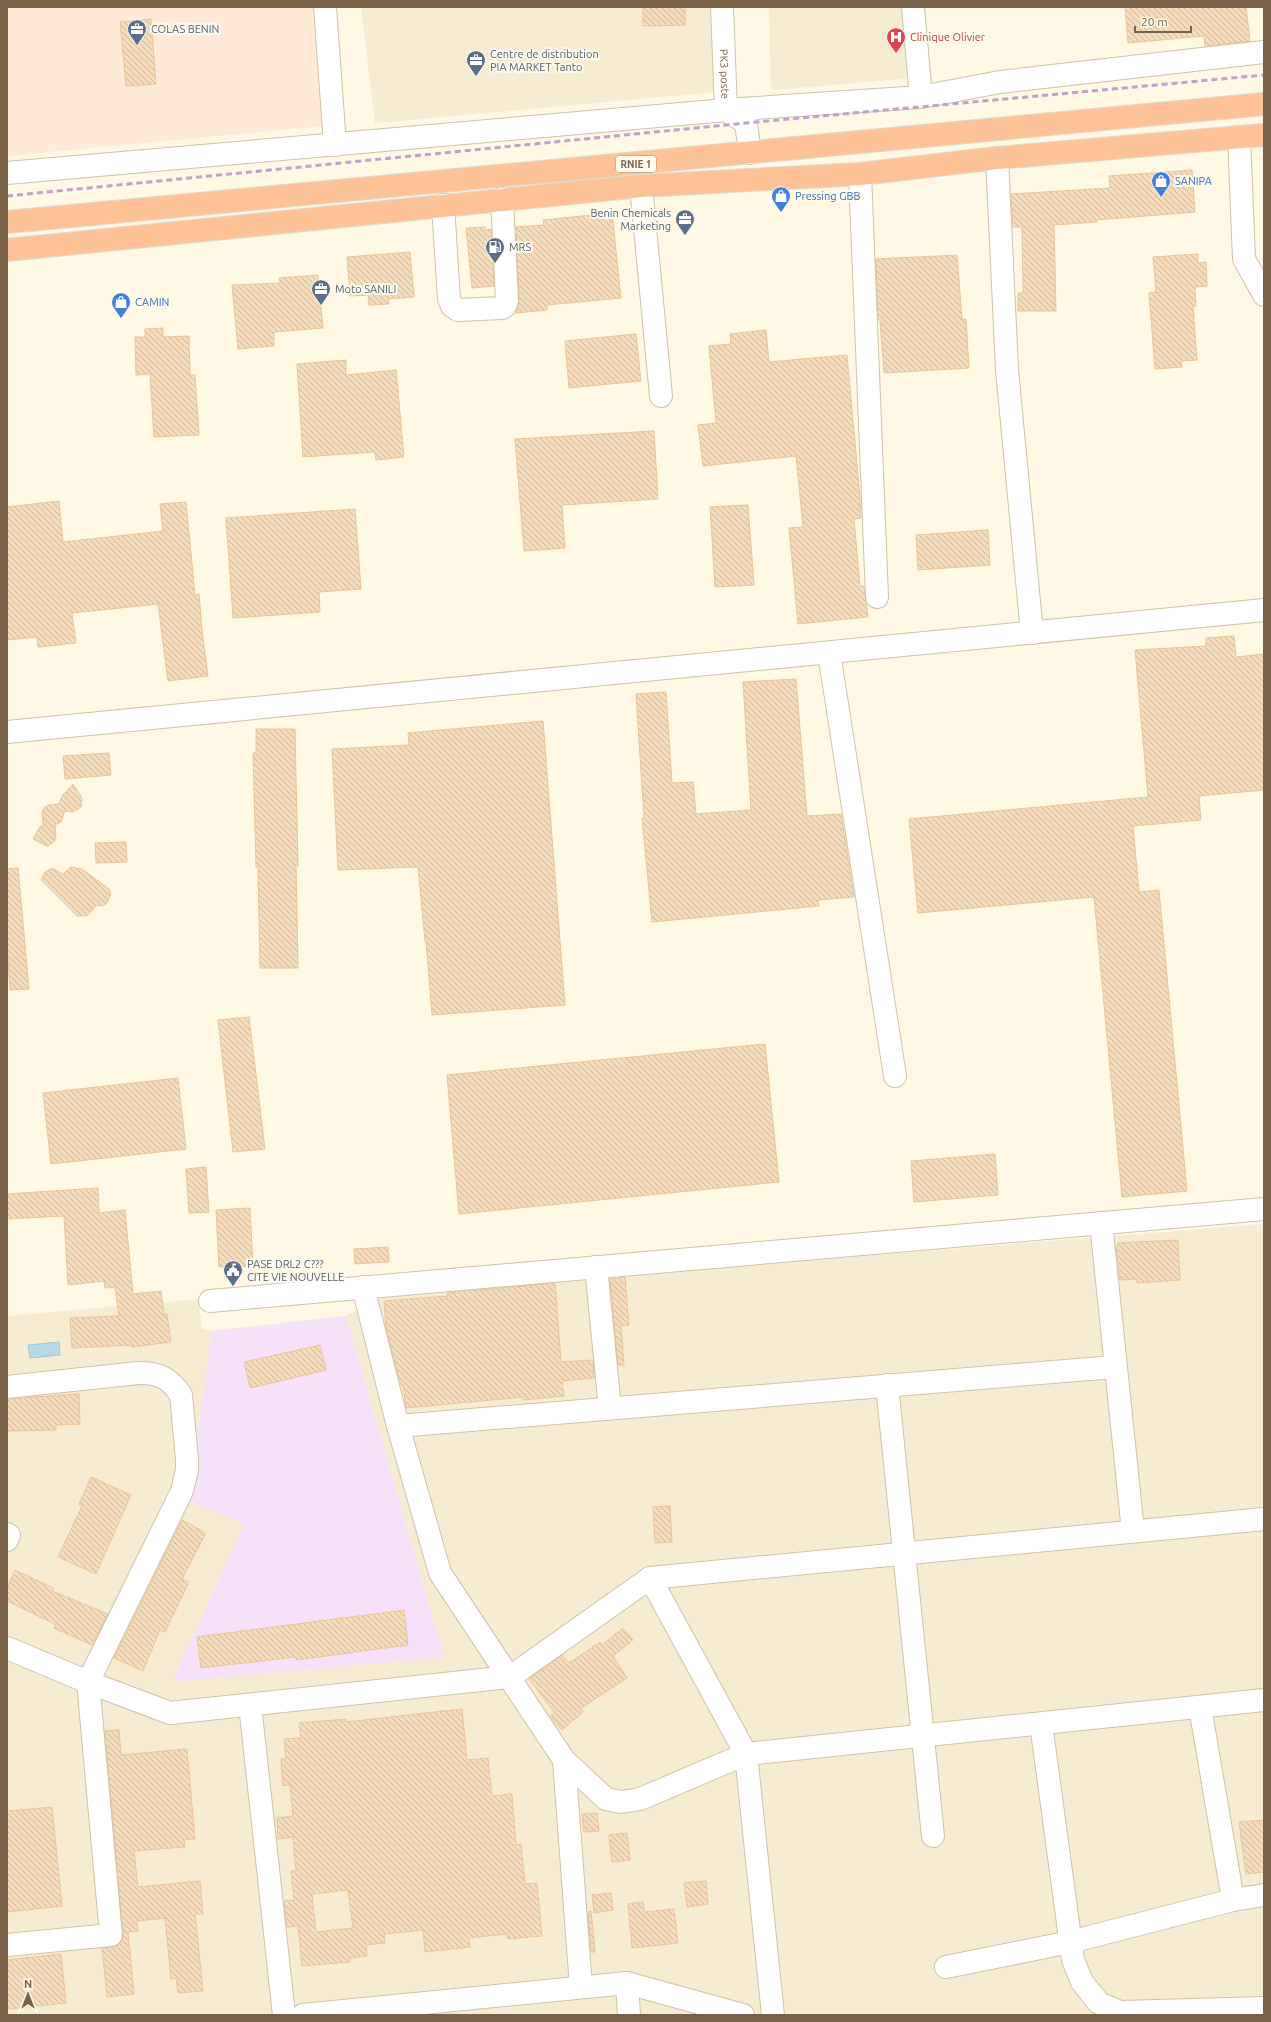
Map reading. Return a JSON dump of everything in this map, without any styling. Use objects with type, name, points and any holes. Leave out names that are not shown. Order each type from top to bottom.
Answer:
[{"type":"highway","name":"RNIE 1","points":[[7,222],[1264,104]]},
{"type":"highway","name":"RNIE 1","points":[[7,250],[641,186],[860,174],[997,158],[1264,135]]},
{"type":"street","points":[[325,7],[335,145]]},
{"type":"street","name":"PK3 poste","points":[[722,7],[726,110],[746,123],[750,153]]},
{"type":"street","points":[[913,7],[921,97]]},
{"type":"street","points":[[7,173],[726,110],[921,97],[1000,82],[1264,52]]},
{"type":"street","points":[[1239,137],[1244,259],[1264,295]]},
{"type":"street","points":[[997,158],[1007,370],[1032,634]]},
{"type":"street","points":[[860,174],[877,597]]},
{"type":"street","points":[[641,186],[661,396]]},
{"type":"street","points":[[443,205],[450,299],[452,306],[458,310],[502,308],[506,306],[507,301],[502,199]]},
{"type":"street","points":[[7,732],[1032,634],[1264,610]]},
{"type":"street","points":[[829,653],[895,1076]]},
{"type":"street","points":[[210,1301],[1264,1209]]},
{"type":"street","points":[[1101,1223],[1114,1367],[1133,1531]]},
{"type":"street","points":[[596,1267],[610,1408]]},
{"type":"street","points":[[363,1287],[398,1426],[440,1573],[564,1760],[606,1799],[621,1802],[640,1800],[746,1754],[1264,1700]]},
{"type":"street","points":[[398,1426],[1114,1367]]},
{"type":"street","points":[[7,1387],[148,1372],[158,1374],[175,1386],[181,1395],[187,1459],[187,1470],[182,1491],[88,1682],[111,1935],[7,1945]]},
{"type":"street","points":[[887,1385],[933,1836]]},
{"type":"street","points":[[7,1648],[88,1682],[170,1713],[510,1677],[650,1578],[1264,1518]]},
{"type":"street","points":[[7,1534],[9,1535],[7,1540]]},
{"type":"street","points":[[650,1578],[746,1754],[773,2015]]},
{"type":"street","points":[[250,1704],[284,2015]]},
{"type":"street","points":[[1200,1707],[1233,1900]]},
{"type":"street","points":[[1041,1724],[1070,1942],[1073,1960],[1082,1982],[1099,2003],[1119,2013],[1264,2008]]},
{"type":"street","points":[[564,1760],[581,1987]]},
{"type":"street","points":[[946,1967],[1070,1942],[1233,1900],[1264,1895]]},
{"type":"street","points":[[627,1983],[629,2015]]},
{"type":"street","points":[[303,2015],[627,1983],[743,2015]]},
{"type":"shaded area","points":[[7,7],[315,7],[326,126],[7,156]]},
{"type":"shaded area","points":[[361,7],[717,7],[716,92],[375,123]]},
{"type":"shaded area","points":[[769,7],[926,7],[928,77],[771,90]]},
{"type":"shaded area","points":[[1264,1224],[1264,2015],[7,2015],[7,1316],[198,1299],[202,1329],[212,1331],[188,1501],[244,1524],[172,1682],[444,1657],[346,1316],[387,1294]]},
{"type":"shaded area","points":[[346,1316],[444,1657],[172,1682],[244,1524],[188,1501],[212,1331]]},
{"type":"water","points":[[59,1342],[60,1355],[30,1358],[28,1345]]},
{"type":"building","points":[[643,7],[685,7],[685,25],[643,26]]},
{"type":"building","points":[[1125,7],[1246,7],[1250,41],[1205,46],[1204,36],[1128,43]]},
{"type":"building","points":[[151,19],[156,84],[126,86],[120,22]]},
{"type":"building","points":[[1192,170],[1195,212],[1054,225],[1056,311],[1018,311],[1018,293],[1023,293],[1022,227],[1013,227],[1011,194],[1110,188],[1109,176]]},
{"type":"building","points":[[612,213],[621,298],[547,305],[547,310],[516,313],[519,300],[516,227],[544,225],[543,220]]},
{"type":"building","points":[[485,227],[486,230],[491,229],[494,286],[472,288],[466,228]]},
{"type":"building","points":[[410,252],[414,297],[388,299],[389,304],[369,305],[368,295],[350,296],[347,257]]},
{"type":"building","points":[[1198,254],[1198,263],[1206,262],[1207,286],[1195,287],[1196,306],[1193,306],[1197,360],[1181,361],[1182,367],[1155,369],[1149,293],[1156,292],[1153,257]]},
{"type":"building","points":[[957,255],[962,319],[966,319],[969,368],[884,373],[880,321],[878,319],[876,259]]},
{"type":"building","points":[[318,275],[323,328],[274,332],[274,346],[238,349],[232,285],[280,283],[279,278]]},
{"type":"building","points":[[163,328],[163,337],[189,336],[190,375],[195,375],[199,435],[154,437],[150,374],[136,375],[135,337],[145,337],[145,329]]},
{"type":"building","points":[[766,330],[769,362],[847,355],[861,518],[854,519],[860,586],[864,586],[868,617],[798,624],[789,528],[803,527],[796,456],[703,466],[698,425],[716,423],[709,346],[731,344],[730,334]]},
{"type":"building","points":[[636,334],[641,381],[569,388],[565,341]]},
{"type":"building","points":[[346,360],[346,375],[396,370],[404,457],[376,460],[375,452],[303,457],[297,364]]},
{"type":"building","points":[[654,431],[658,499],[562,505],[565,548],[524,551],[515,439]]},
{"type":"building","points":[[59,501],[63,542],[163,531],[160,504],[186,502],[195,595],[199,594],[208,676],[168,681],[158,604],[72,613],[76,643],[38,647],[37,637],[7,640],[7,507]]},
{"type":"building","points":[[748,505],[754,585],[715,587],[710,507]]},
{"type":"building","points":[[355,509],[361,589],[319,592],[320,612],[233,618],[226,518]]},
{"type":"building","points":[[988,530],[990,565],[918,570],[916,535]]},
{"type":"building","points":[[1234,636],[1236,657],[1264,654],[1264,790],[1199,796],[1201,820],[1133,826],[1139,892],[1159,890],[1187,1191],[1122,1197],[1094,897],[918,913],[909,819],[1148,797],[1135,650],[1206,646],[1206,638]]},
{"type":"building","points":[[796,679],[807,816],[841,814],[854,897],[818,900],[819,906],[652,922],[642,818],[644,818],[636,694],[666,692],[672,783],[693,782],[696,814],[751,810],[743,682]]},
{"type":"building","points":[[543,721],[565,1005],[432,1015],[418,867],[338,870],[332,749],[409,745],[408,733]]},
{"type":"building","points":[[256,729],[295,729],[298,866],[296,866],[298,968],[260,968],[258,867],[256,867],[253,753],[256,753]]},
{"type":"building","points":[[109,753],[111,775],[65,779],[63,756]]},
{"type":"building","points":[[73,784],[82,798],[81,807],[73,812],[65,811],[61,822],[55,825],[56,838],[54,842],[47,846],[33,839],[39,828],[43,825],[42,813],[44,808],[49,805],[59,804],[62,796]]},
{"type":"building","points":[[126,842],[127,862],[96,863],[95,843]]},
{"type":"building","points":[[71,867],[82,869],[109,889],[111,894],[107,903],[103,906],[97,905],[87,916],[77,916],[41,880],[45,872],[52,868],[63,874]]},
{"type":"building","points":[[18,868],[29,989],[10,990],[7,945],[7,869]]},
{"type":"building","points":[[249,1017],[265,1149],[233,1152],[218,1020]]},
{"type":"building","points":[[765,1044],[779,1182],[459,1214],[447,1075]]},
{"type":"building","points":[[178,1078],[186,1149],[51,1164],[43,1093]]},
{"type":"building","points":[[995,1154],[998,1195],[914,1202],[911,1161]]},
{"type":"building","points":[[206,1167],[209,1212],[189,1213],[186,1169]]},
{"type":"building","points":[[98,1188],[99,1213],[125,1210],[133,1294],[161,1291],[164,1315],[167,1314],[171,1342],[132,1347],[131,1345],[72,1348],[70,1318],[119,1316],[115,1287],[105,1288],[104,1281],[68,1285],[64,1216],[7,1219],[7,1194]]},
{"type":"building","points":[[250,1208],[253,1266],[219,1267],[216,1210]]},
{"type":"building","points":[[1178,1240],[1180,1280],[1137,1283],[1137,1279],[1120,1280],[1116,1246],[1118,1246],[1118,1243]]},
{"type":"building","points":[[388,1247],[389,1262],[355,1264],[354,1249]]},
{"type":"building","points":[[625,1277],[629,1325],[621,1326],[624,1365],[618,1365],[610,1279]]},
{"type":"building","points":[[555,1283],[561,1362],[593,1360],[594,1378],[562,1381],[564,1396],[523,1400],[523,1397],[406,1408],[403,1385],[401,1385],[386,1328],[384,1301],[448,1296],[447,1293]]},
{"type":"building","points":[[320,1345],[326,1370],[250,1388],[244,1362]]},
{"type":"building","points":[[79,1394],[80,1424],[56,1425],[56,1430],[7,1431],[7,1399]]},
{"type":"building","points":[[91,1477],[131,1495],[96,1574],[58,1557],[82,1506],[79,1504]]},
{"type":"building","points":[[670,1506],[672,1542],[655,1543],[653,1507]]},
{"type":"building","points":[[182,1520],[206,1533],[182,1579],[189,1582],[165,1632],[160,1630],[143,1671],[114,1658]]},
{"type":"building","points":[[15,1570],[53,1588],[52,1591],[108,1614],[92,1645],[54,1628],[55,1624],[7,1601],[7,1588]]},
{"type":"building","points":[[404,1610],[408,1645],[296,1660],[296,1657],[201,1668],[197,1637]]},
{"type":"building","points":[[623,1628],[633,1640],[613,1656],[627,1678],[580,1709],[583,1712],[562,1730],[550,1716],[555,1713],[529,1679],[562,1655],[569,1663],[600,1642],[602,1645]]},
{"type":"building","points":[[462,1709],[467,1760],[488,1758],[492,1796],[512,1794],[516,1845],[521,1844],[525,1884],[537,1883],[542,1936],[508,1939],[507,1934],[469,1938],[470,1947],[425,1952],[423,1930],[384,1934],[385,1943],[366,1945],[367,1956],[350,1958],[350,1962],[302,1966],[298,1926],[287,1927],[284,1901],[294,1900],[291,1871],[296,1871],[293,1837],[278,1839],[277,1818],[293,1816],[290,1785],[283,1786],[281,1759],[286,1759],[284,1739],[301,1738],[299,1723],[346,1719],[346,1722]],"holes":[[[348,1890],[353,1928],[316,1932],[312,1894]]]},
{"type":"building","points":[[119,1730],[121,1755],[187,1749],[195,1839],[184,1840],[185,1847],[134,1851],[138,1887],[200,1881],[203,1914],[195,1914],[203,1991],[178,1993],[176,1978],[171,1979],[165,1918],[137,1921],[138,1931],[128,1932],[134,1994],[107,1997],[102,1948],[118,1945],[122,1941],[123,1934],[105,1731]]},
{"type":"building","points":[[52,1807],[62,1906],[7,1912],[7,1811]]},
{"type":"building","points":[[597,1813],[599,1831],[584,1832],[582,1814]]},
{"type":"building","points":[[1264,1820],[1264,1872],[1246,1874],[1239,1822]]},
{"type":"building","points":[[627,1833],[630,1860],[612,1862],[609,1835]]},
{"type":"building","points":[[706,1881],[708,1904],[687,1907],[684,1883]]},
{"type":"building","points":[[611,1893],[613,1910],[594,1913],[592,1895]]},
{"type":"building","points":[[643,1902],[644,1912],[674,1909],[678,1943],[632,1948],[628,1904]]},
{"type":"building","points":[[591,1911],[595,1952],[591,1952],[588,1912]]},
{"type":"building","points":[[61,1954],[66,2003],[7,2009],[7,1960]]},
{"type":"railway","points":[[7,196],[746,123],[1264,75]]},
{"type":"place","name":"COLAS BENIN","points":[[137,46]]},
{"type":"place","name":"Clinique Olivier","points":[[896,54]]},
{"type":"place","name":"Centre de distribution PIA MARKET Tanto","points":[[476,77]]},
{"type":"place","name":"SANIPA","points":[[1161,198]]},
{"type":"place","name":"Pressing GBB","points":[[781,213]]},
{"type":"place","name":"Benin Chemicals Marketing","points":[[685,236]]},
{"type":"place","name":"MRS","points":[[495,264]]},
{"type":"place","name":"Moto SANILI","points":[[321,306]]},
{"type":"place","name":"CAMIN","points":[[121,319]]},
{"type":"place","name":"PASE DRL2 C??? CITE VIE NOUVELLE","points":[[233,1287]]}]
